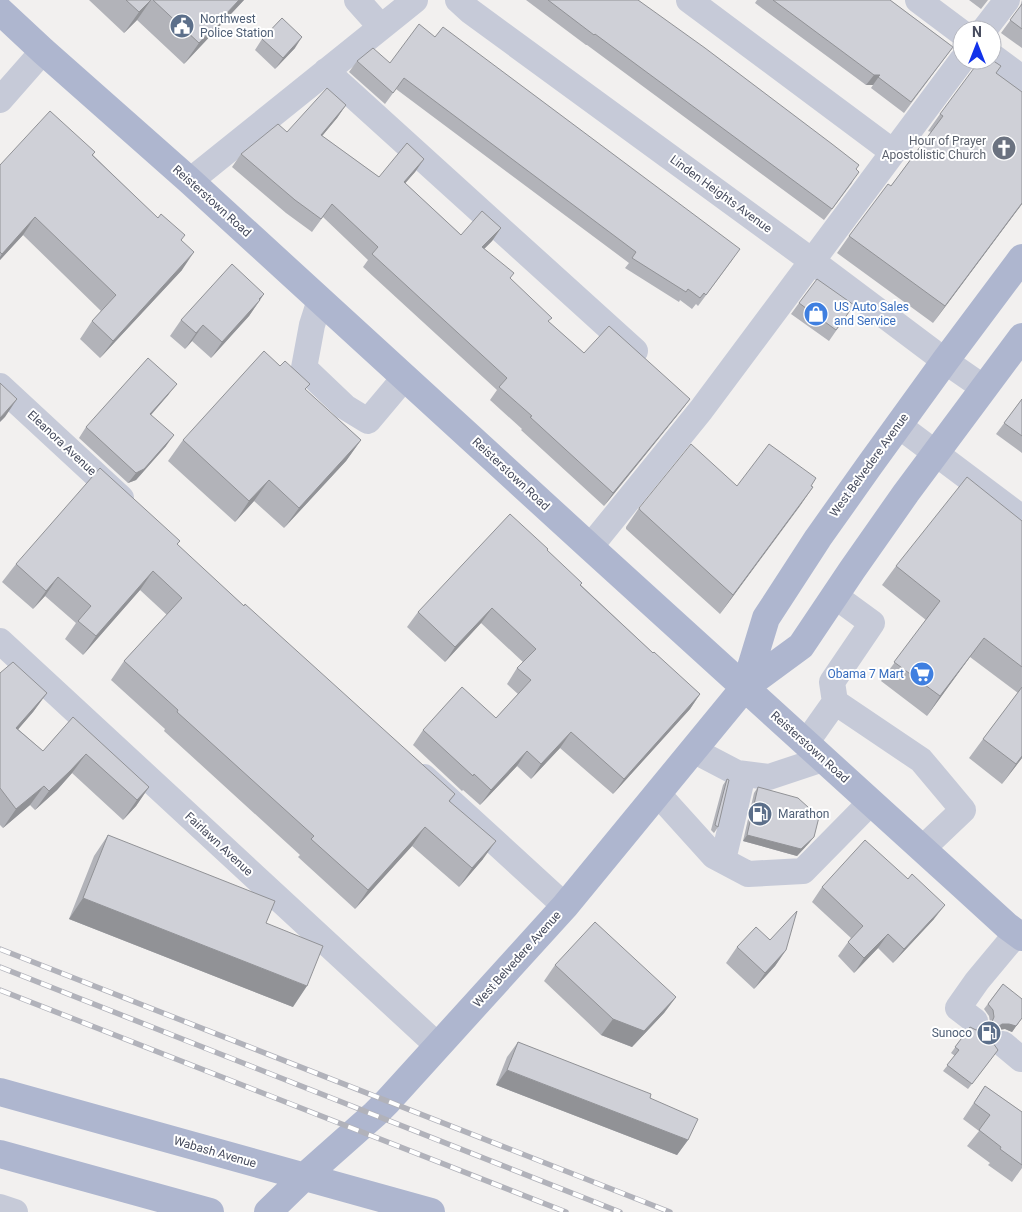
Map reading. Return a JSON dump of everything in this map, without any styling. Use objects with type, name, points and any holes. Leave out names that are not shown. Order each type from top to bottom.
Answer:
[{"type":"main road","name":"Reisterstown Road","points":[[0,11],[190,181],[922,849],[1020,935]]},
{"type":"main road","name":"West Belvedere Avenue","points":[[745,687],[766,618],[818,538],[898,425],[1022,258]]},
{"type":"main road","name":"West Belvedere Avenue","points":[[268,1212],[375,1114],[438,1046],[565,906],[745,687],[801,646],[936,453],[1022,337]]},
{"type":"main road","name":"Wabash Avenue","points":[[0,1092],[431,1212]]},
{"type":"main road","points":[[0,1154],[210,1212]]},
{"type":"street","points":[[356,0],[380,27]]},
{"type":"street","points":[[190,181],[414,0]]},
{"type":"street","name":"Linden Heights Avenue","points":[[458,0],[984,388]]},
{"type":"street","points":[[689,0],[893,152]]},
{"type":"street","points":[[918,0],[952,26]]},
{"type":"street","points":[[992,20],[1007,0]]},
{"type":"street","points":[[0,100],[43,51]]},
{"type":"street","points":[[1002,63],[1022,78]]},
{"type":"street","points":[[590,547],[693,404],[812,261],[954,70]]},
{"type":"street","points":[[326,71],[649,364]]},
{"type":"street","points":[[320,300],[312,325],[304,368],[345,407],[368,421],[405,377]]},
{"type":"street","name":"Eleanora Avenue","points":[[0,386],[139,514]]},
{"type":"street","points":[[898,425],[1022,518]]},
{"type":"street","points":[[693,750],[737,773],[769,777],[814,751],[835,702],[832,682],[872,623],[835,596]]},
{"type":"street","name":"Fairlawn Avenue","points":[[0,641],[438,1046]]},
{"type":"street","points":[[835,702],[921,760],[962,810],[922,849]]},
{"type":"street","points":[[404,758],[565,906]]},
{"type":"street","points":[[723,860],[743,774]]},
{"type":"street","points":[[658,794],[714,856],[748,874],[803,871],[871,802]]},
{"type":"street","points":[[975,1021],[958,1008],[977,981],[1020,935]]},
{"type":"street","points":[[0,1207],[15,1212]]},
{"type":"building","points":[[126,0],[151,0],[139,12]]},
{"type":"building","points":[[153,0],[239,0],[199,43]]},
{"type":"building","points":[[548,0],[638,0],[705,48],[859,165],[856,169],[859,172],[832,209]]},
{"type":"building","points":[[773,0],[890,0],[952,46],[911,102],[878,77],[880,75],[874,75]]},
{"type":"building","points":[[1022,4],[1022,29],[1010,20]]},
{"type":"building","points":[[282,18],[302,37],[283,58],[262,39]]},
{"type":"building","points":[[419,24],[435,37],[443,27],[740,249],[706,295],[704,293],[700,298],[688,289],[686,292],[632,258],[636,252],[404,78],[393,93],[357,61],[373,48],[390,63]]},
{"type":"building","points":[[973,70],[998,70],[996,73],[1022,92],[1022,203],[945,306],[849,236],[888,184],[891,186],[943,116],[940,114]]},
{"type":"building","points":[[327,88],[346,105],[321,135],[379,177],[407,143],[424,159],[404,182],[461,235],[482,211],[501,228],[482,247],[514,273],[510,278],[552,318],[548,321],[584,353],[609,326],[690,399],[613,493],[499,387],[507,378],[372,254],[378,247],[332,204],[321,219],[295,200],[241,154],[278,124],[287,132]]},
{"type":"building","points":[[50,111],[95,152],[92,155],[158,218],[161,214],[185,235],[181,240],[194,252],[113,341],[92,321],[116,295],[35,217],[2,254],[0,252],[0,165]]},
{"type":"building","points":[[232,264],[264,294],[222,342],[203,325],[196,333],[181,320]]},
{"type":"building","points":[[817,279],[854,305],[836,330],[799,303]]},
{"type":"building","points":[[264,351],[280,366],[285,361],[310,384],[305,389],[361,440],[299,508],[269,480],[249,501],[183,440]]},
{"type":"building","points":[[148,358],[177,384],[150,414],[174,435],[144,469],[136,473],[86,427]]},
{"type":"building","points":[[0,383],[17,399],[0,418]]},
{"type":"building","points":[[1022,399],[1022,436],[1004,423]]},
{"type":"building","points":[[691,444],[737,486],[769,444],[816,478],[811,486],[813,487],[733,595],[639,508]]},
{"type":"building","points":[[100,468],[180,541],[177,544],[244,606],[245,604],[455,794],[449,801],[496,841],[472,868],[425,827],[368,890],[311,839],[314,836],[177,712],[178,710],[124,661],[182,598],[153,571],[96,636],[78,621],[91,606],[58,577],[46,591],[16,564]]},
{"type":"building","points":[[967,477],[1022,521],[1022,667],[984,638],[940,696],[894,662],[940,601],[896,566]]},
{"type":"building","points":[[510,514],[582,583],[580,585],[700,694],[624,779],[571,732],[541,764],[527,751],[491,790],[423,730],[462,687],[496,718],[531,680],[517,668],[536,649],[492,608],[455,647],[418,612]]},
{"type":"building","points":[[13,662],[47,693],[16,728],[43,751],[73,717],[149,787],[137,800],[86,754],[49,791],[44,786],[16,809],[0,788],[0,673]]},
{"type":"building","points":[[1022,687],[1022,756],[1016,764],[983,739]]},
{"type":"building","points":[[727,779],[729,780],[718,827],[715,825]]},
{"type":"building","points":[[758,787],[798,798],[819,817],[814,837],[801,849],[747,835]]},
{"type":"building","points":[[108,835],[275,901],[266,923],[323,946],[307,986],[83,898]]},
{"type":"building","points":[[865,840],[908,879],[912,874],[945,905],[904,949],[888,934],[864,958],[848,942],[863,926],[822,887]]},
{"type":"building","points":[[797,911],[786,950],[765,973],[737,947],[756,927],[770,940]]},
{"type":"building","points":[[595,922],[676,997],[644,1031],[613,1019],[555,965]]},
{"type":"building","name":"Sunoco","points":[[1003,984],[1022,999],[1022,1018],[1016,1026],[1002,1024],[995,1029],[992,1035],[993,1043],[998,1050],[972,1084],[947,1065],[959,1050],[955,1047],[970,1027],[976,1030],[984,1029],[991,1024],[994,1017],[993,1010],[988,1004]]},
{"type":"building","points":[[518,1042],[651,1094],[650,1098],[698,1119],[688,1140],[507,1070]]},
{"type":"building","points":[[985,1086],[1022,1112],[1022,1165],[979,1130],[990,1115],[974,1103]]},
{"type":"railway","points":[[0,949],[670,1212]]},
{"type":"railway","points":[[0,967],[620,1212]]},
{"type":"railway","points":[[0,990],[566,1212]]},
{"type":"place","name":"Northwest Police Station","points":[[182,26]]},
{"type":"place","name":"Hour of Prayer Apostolistic Church","points":[[1004,148]]},
{"type":"place","name":"US Auto Sales and Service","points":[[816,314]]},
{"type":"place","name":"Obama 7 Mart","points":[[922,674]]},
{"type":"place","name":"Marathon","points":[[760,814]]},
{"type":"place","name":"Sunoco","points":[[989,1033]]}]
